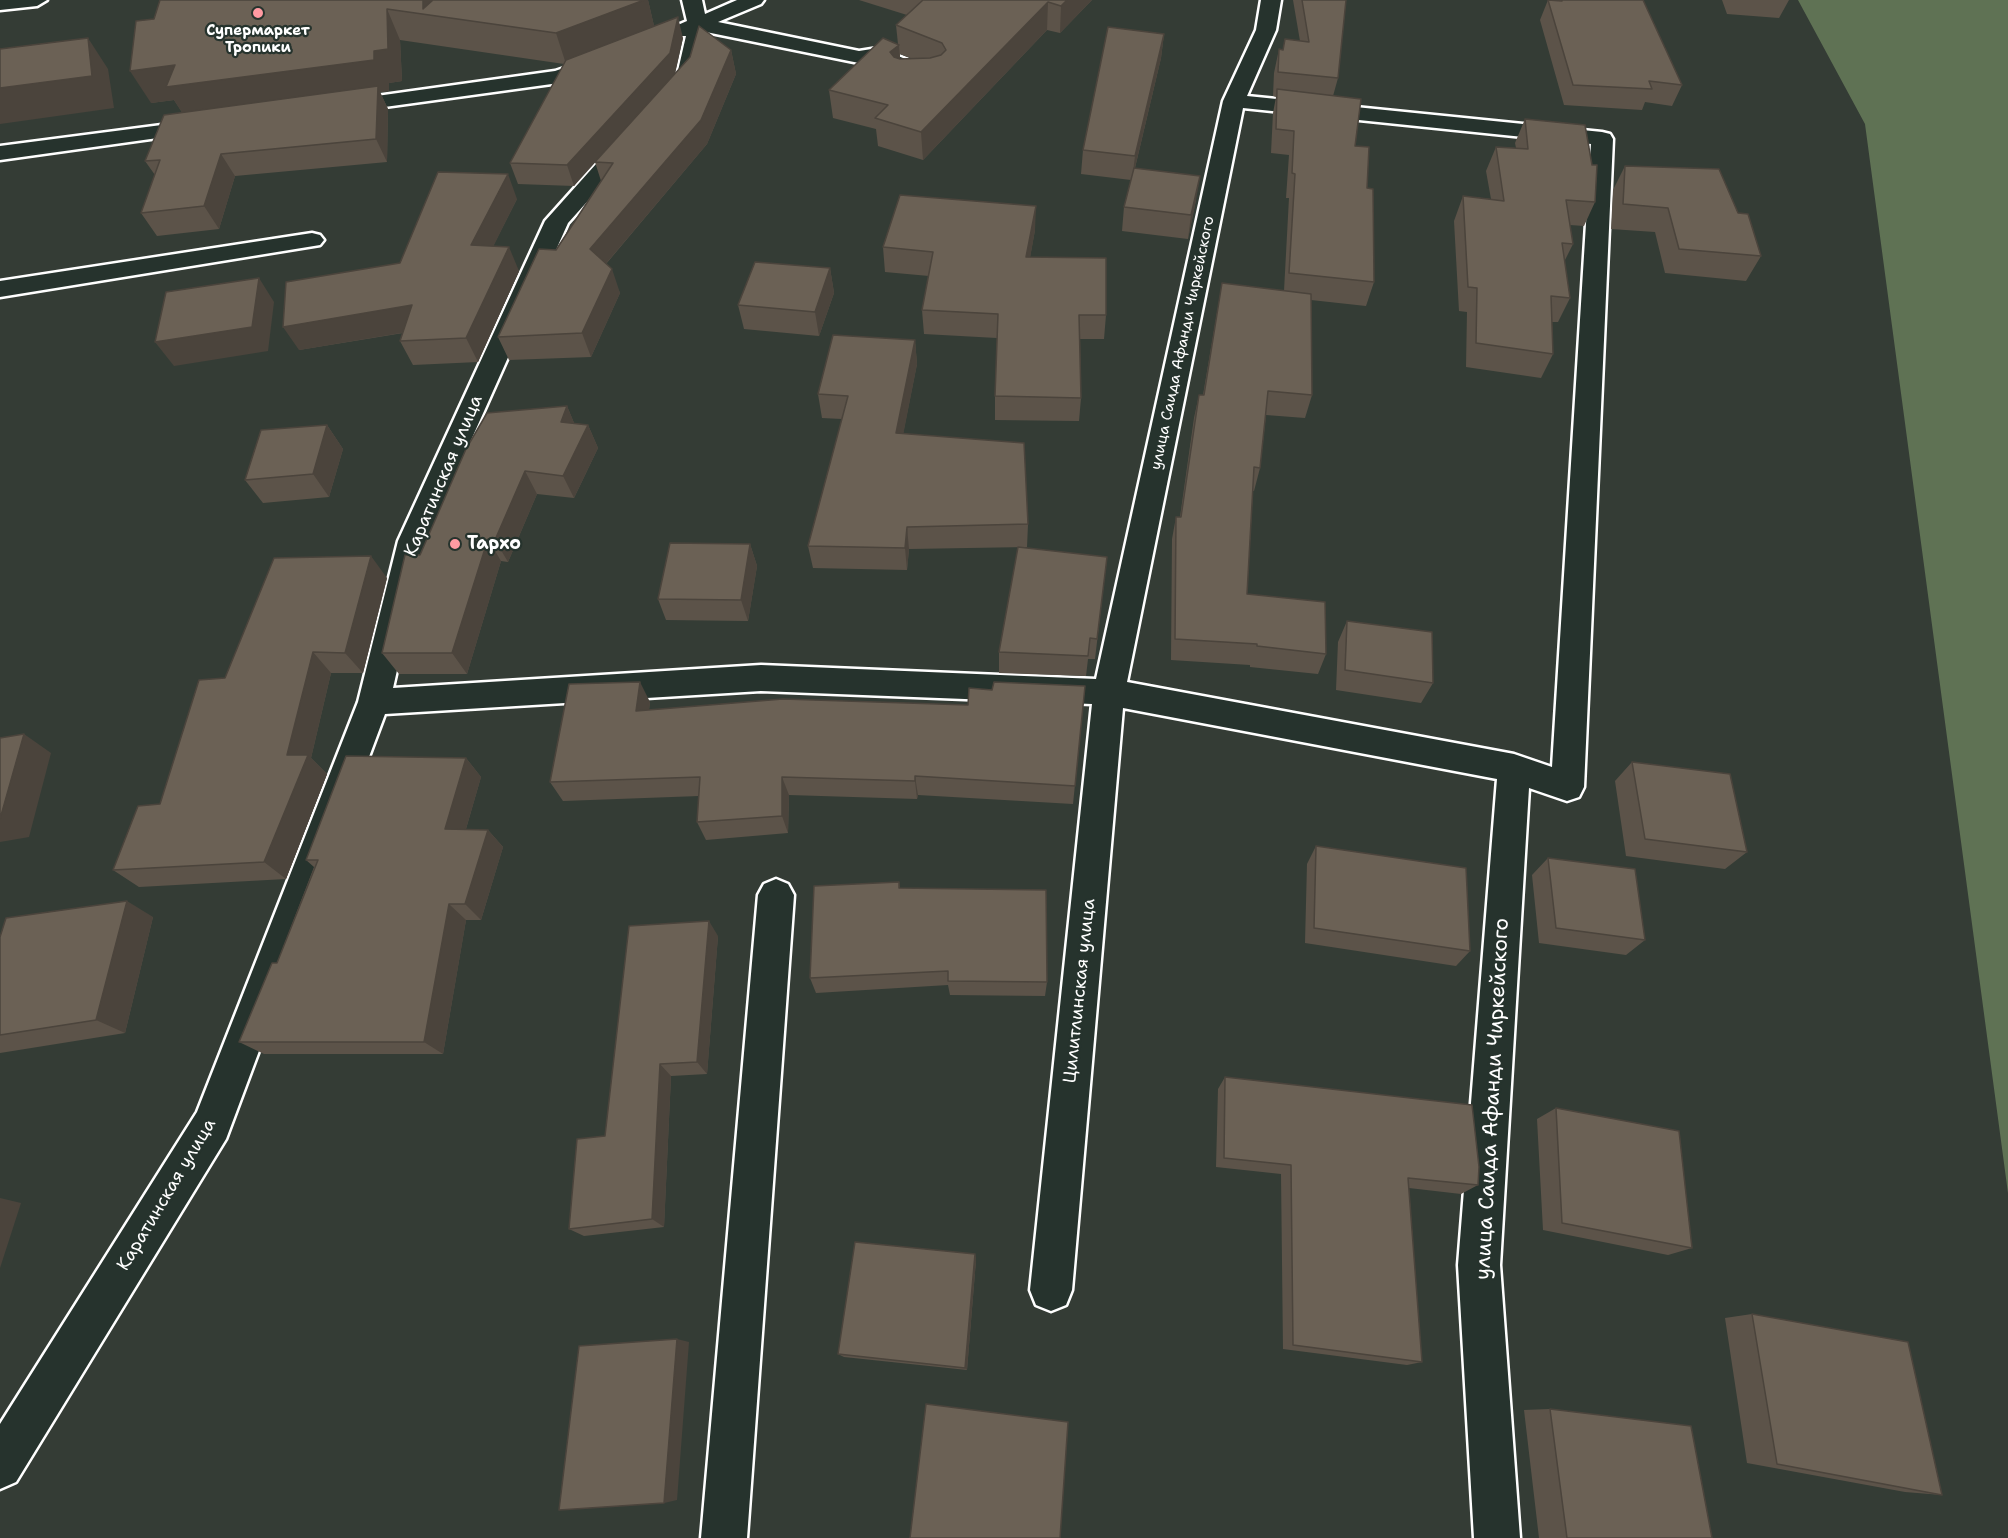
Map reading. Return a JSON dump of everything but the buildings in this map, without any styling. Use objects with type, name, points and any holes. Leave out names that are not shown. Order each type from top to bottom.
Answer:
[{"type":"main road","points":[[0,4],[37,0]]},
{"type":"main road","points":[[655,40],[695,12],[754,0]]},
{"type":"main road","name":"улица Саида Афанди Чиркейского","points":[[1109,692],[1234,101],[1266,30],[1271,0]]},
{"type":"main road","points":[[695,12],[860,57],[878,54],[916,77]]},
{"type":"main road","name":"Каратинская улица","points":[[0,1466],[212,1125],[374,702],[412,542],[557,220],[687,76],[695,12]]},
{"type":"main road","points":[[326,109],[559,77],[623,53]]},
{"type":"main road","points":[[374,702],[761,678],[1109,692],[1514,768],[1567,787],[1602,139],[1234,101]]},
{"type":"main road","points":[[0,153],[221,123]]},
{"type":"main road","points":[[0,289],[312,240]]},
{"type":"main road","name":"Цилитлинская улица","points":[[1052,1290],[1109,692]]},
{"type":"main road","name":"улица Саида Афанди Чиркейского","points":[[1497,1538],[1479,1265],[1514,768]]},
{"type":"main road","points":[[724,1538],[776,895]]},
{"type":"green space","points":[[1798,0],[2008,0],[2008,1193],[1865,124]]},
{"type":"place","name":"Супермаркет Тропики","points":[[258,13]]},
{"type":"place","name":"Тархо","points":[[455,544]]}]
